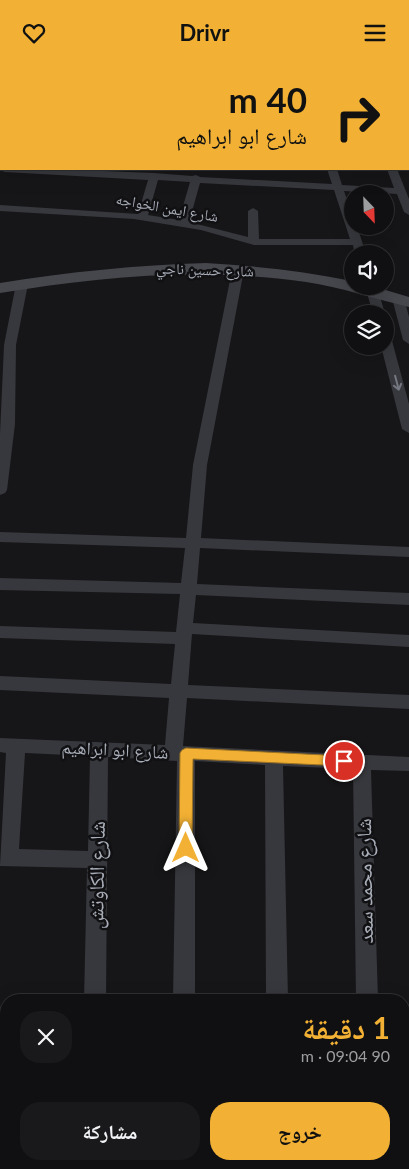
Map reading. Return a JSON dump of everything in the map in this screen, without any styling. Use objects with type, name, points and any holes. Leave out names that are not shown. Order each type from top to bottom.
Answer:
[{"type":"street","points":[[36,170],[74,170],[154,176],[191,175],[279,180],[338,187],[400,191]]},
{"type":"street","points":[[392,170],[409,212]]},
{"type":"street","points":[[336,171],[338,187],[358,245]]},
{"type":"street","points":[[183,224],[191,175]]},
{"type":"street","points":[[142,217],[154,176]]},
{"type":"street","name":"شارع ايمن الخواجه","points":[[0,208],[94,212],[142,217],[210,229],[254,242],[357,242]]},
{"type":"street","points":[[253,211],[254,242]]},
{"type":"street","name":"شارع حسين ناجي","points":[[0,288],[91,273],[150,268],[238,270],[305,277],[344,284]]},
{"type":"street","points":[[184,994],[179,692],[200,465],[238,270]]},
{"type":"street","points":[[0,490],[8,424],[8,381],[5,345],[22,284]]},
{"type":"street","name":"شارع حسين ناجي","points":[[389,295],[403,300]]},
{"type":"street","points":[[403,300],[409,340]]},
{"type":"street","points":[[390,355],[409,429]]},
{"type":"street","points":[[0,537],[193,543],[409,553]]},
{"type":"street","points":[[0,584],[189,589],[409,599]]},
{"type":"street","points":[[0,632],[184,633],[409,641]]},
{"type":"street","points":[[0,683],[409,702]]},
{"type":"street","points":[[8,745],[5,857],[97,860]]},
{"type":"street","name":"شارع ابو ابراهيم","points":[[8,745],[409,764]]},
{"type":"street","name":"شارع الكاوتش","points":[[95,994],[99,750]]},
{"type":"street","points":[[274,758],[277,994]]},
{"type":"street","name":"شارع محمد سعد","points":[[362,762],[367,994]]},
{"type":"route","points":[[186,848],[186,753],[344,761]]}]
